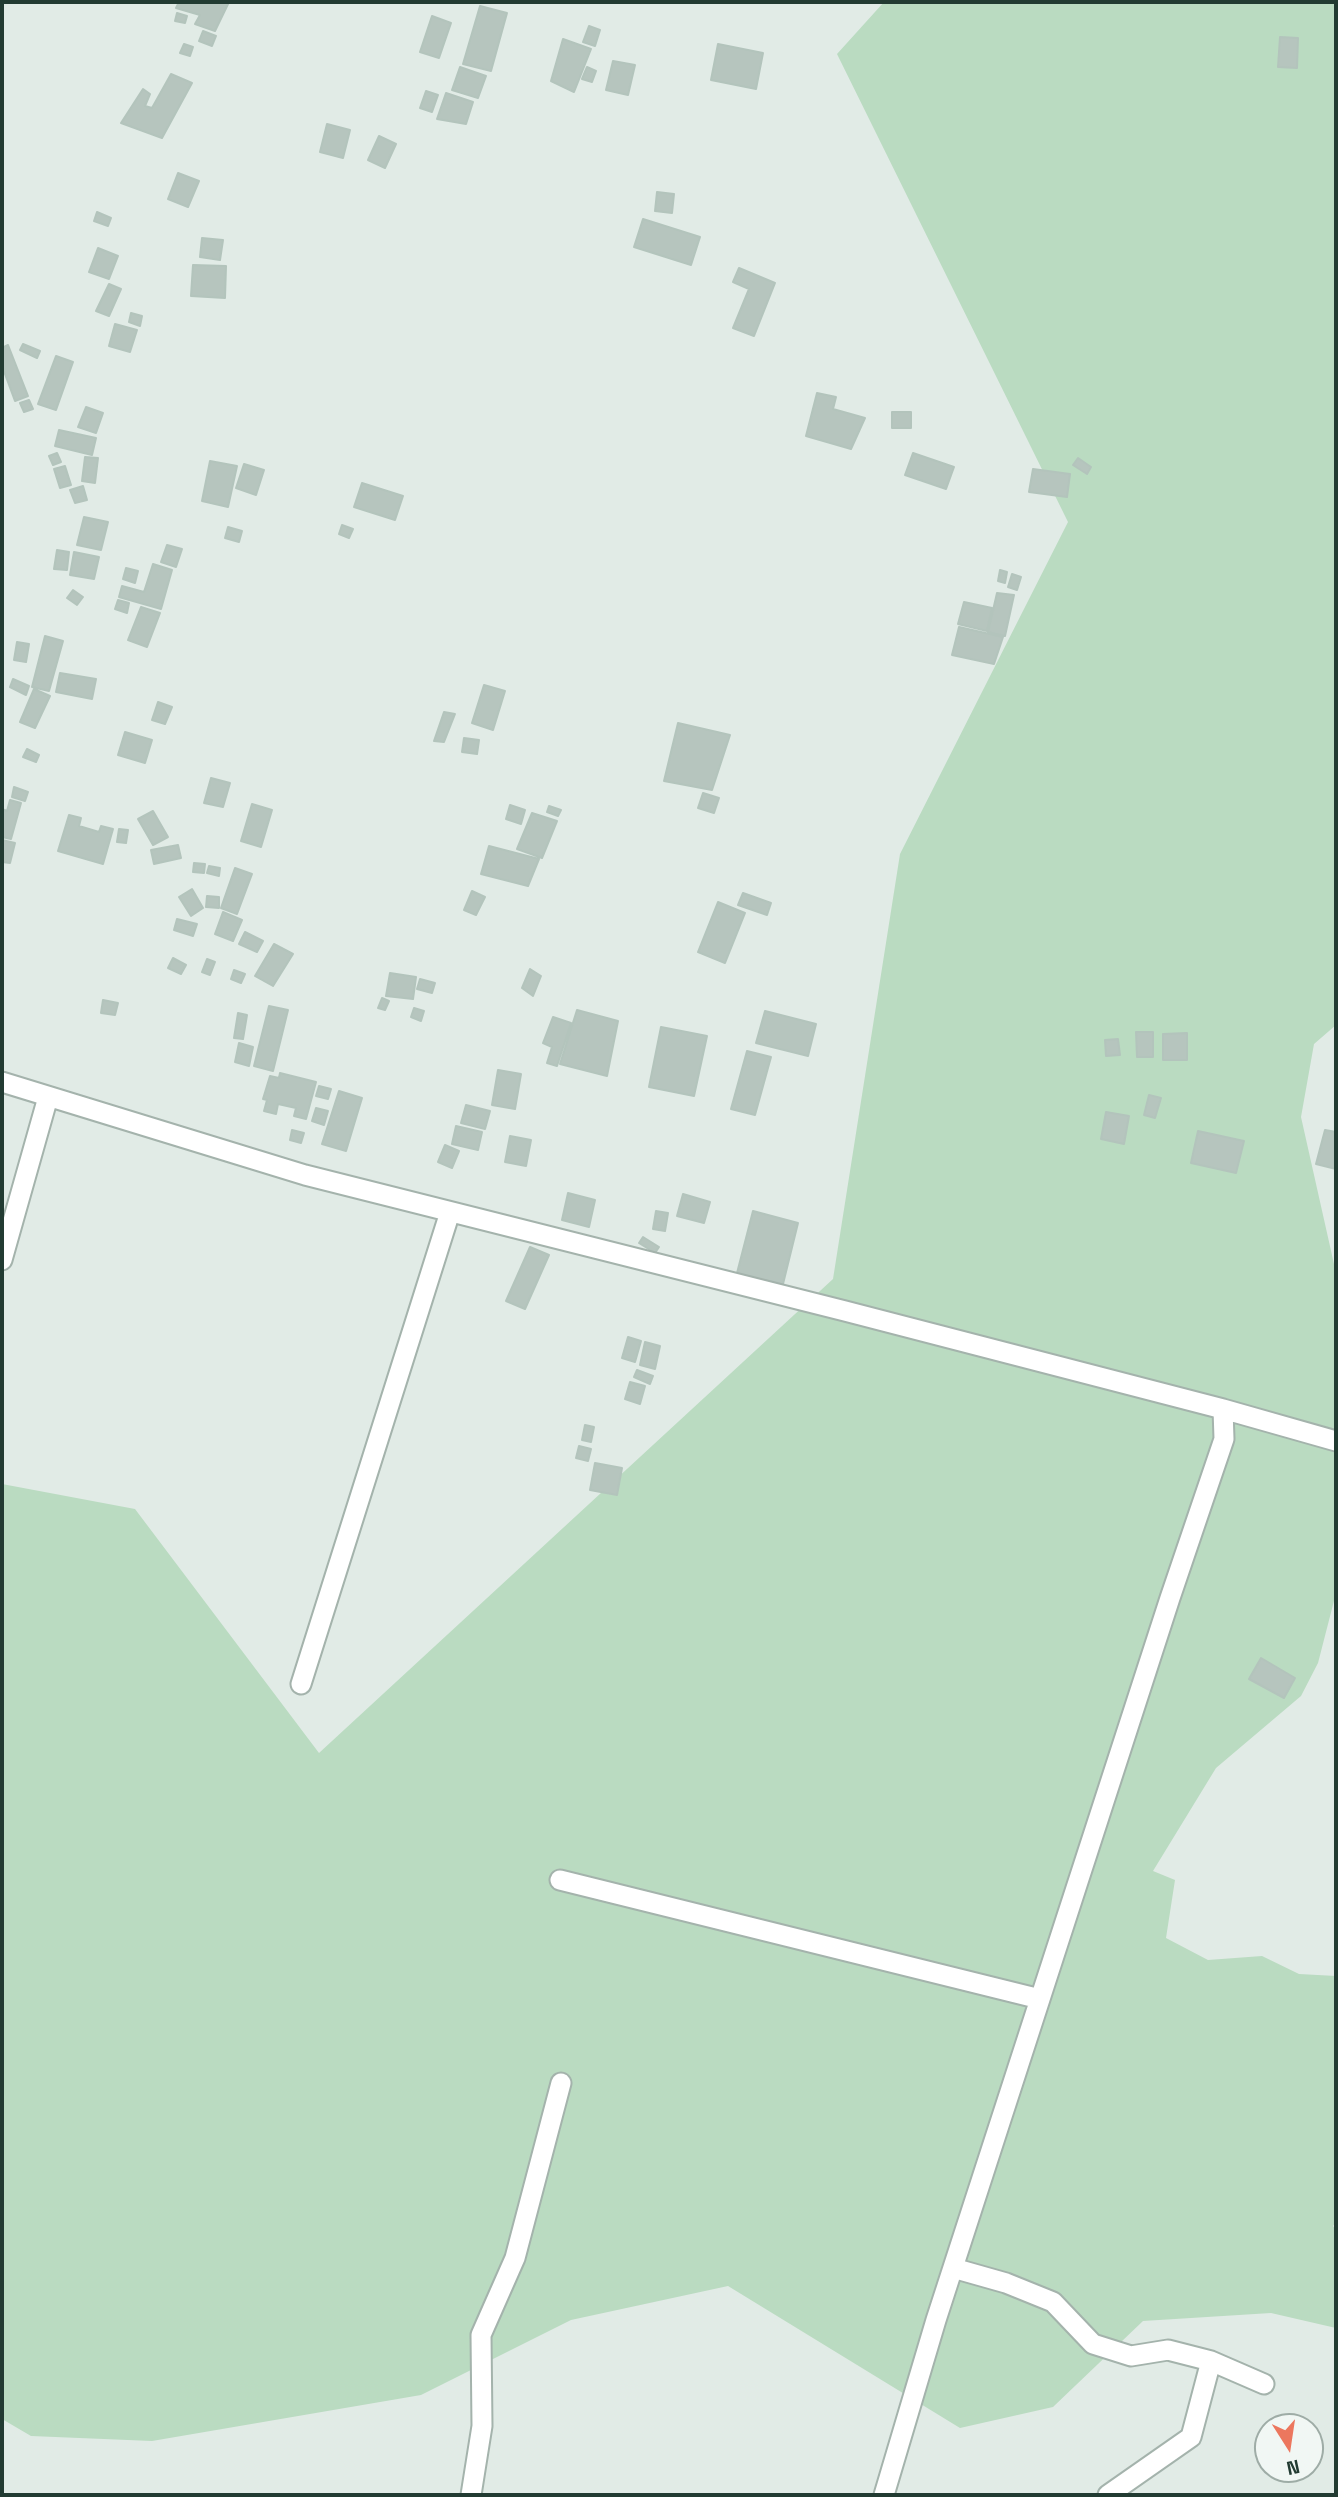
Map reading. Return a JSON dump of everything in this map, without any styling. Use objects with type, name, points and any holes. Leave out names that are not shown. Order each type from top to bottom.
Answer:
[{"type":"street","points":[[2,1082],[305,1175],[1139,1386],[1336,1441]]},
{"type":"street","points":[[2,1260],[48,1097]]},
{"type":"street","points":[[301,1684],[450,1212]]},
{"type":"street","points":[[884,2495],[953,2268],[1224,1439],[1223,1409]]},
{"type":"street","points":[[560,1880],[1040,1999]]},
{"type":"street","points":[[471,2495],[482,2426],[481,2335],[516,2258],[561,2083]]},
{"type":"street","points":[[953,2268],[1006,2283],[1052,2302],[1093,2344],[1131,2356],[1168,2350],[1212,2361],[1264,2384]]},
{"type":"street","points":[[1108,2495],[1191,2437],[1212,2361]]},
{"type":"green space","points":[[884,2],[1336,2],[1336,1025],[1314,1044],[1301,1117],[1336,1273],[1336,1593],[1318,1663],[1301,1696],[1216,1768],[1153,1871],[1175,1880],[1166,1938],[1208,1960],[1262,1956],[1299,1974],[1336,1976],[1336,2222],[1333,2226],[1336,2230],[1336,2328],[1271,2313],[1143,2321],[1053,2407],[960,2428],[728,2286],[571,2320],[421,2395],[152,2441],[31,2436],[2,2419],[2,1484],[135,1509],[319,1753],[833,1279],[900,854],[1068,522],[837,54]]},
{"type":"building","points":[[179,2],[229,2],[215,31],[195,24],[200,15],[176,8]]},
{"type":"building","points":[[480,6],[507,13],[491,71],[463,64]]},
{"type":"building","points":[[177,13],[187,16],[185,23],[175,21]]},
{"type":"building","points":[[432,16],[451,23],[439,58],[420,52]]},
{"type":"building","points":[[589,26],[600,30],[595,46],[583,42]]},
{"type":"building","points":[[203,31],[216,36],[212,46],[199,41]]},
{"type":"building","points":[[1280,37],[1298,38],[1297,68],[1278,67]]},
{"type":"building","points":[[563,39],[591,49],[574,92],[551,81]]},
{"type":"building","points":[[184,44],[193,47],[190,56],[180,53]]},
{"type":"building","points":[[718,44],[763,53],[756,89],[711,80]]},
{"type":"building","points":[[613,61],[635,65],[628,95],[606,90]]},
{"type":"building","points":[[460,67],[486,76],[478,98],[452,90]]},
{"type":"building","points":[[587,67],[596,71],[592,82],[582,79]]},
{"type":"building","points":[[171,74],[192,83],[162,138],[121,123],[143,89],[150,94],[145,106],[152,108]]},
{"type":"building","points":[[426,91],[438,95],[432,112],[420,108]]},
{"type":"building","points":[[446,93],[473,102],[466,124],[437,119]]},
{"type":"building","points":[[327,124],[350,130],[343,158],[320,152]]},
{"type":"building","points":[[379,136],[396,144],[385,168],[368,160]]},
{"type":"building","points":[[178,173],[199,181],[188,207],[168,199]]},
{"type":"building","points":[[657,192],[674,194],[672,213],[655,211]]},
{"type":"building","points":[[97,212],[111,218],[108,226],[94,221]]},
{"type":"building","points":[[643,219],[700,237],[691,265],[634,247]]},
{"type":"building","points":[[202,238],[223,240],[220,260],[200,257]]},
{"type":"building","points":[[98,248],[118,256],[109,279],[89,272]]},
{"type":"building","points":[[193,265],[226,266],[225,298],[191,296]]},
{"type":"building","points":[[739,268],[775,283],[754,336],[733,328],[749,289],[733,282]]},
{"type":"building","points":[[109,284],[121,289],[109,316],[96,311]]},
{"type":"building","points":[[131,313],[142,316],[140,326],[129,322]]},
{"type":"building","points":[[115,324],[137,330],[130,352],[109,346]]},
{"type":"building","points":[[23,344],[40,351],[37,358],[20,350]]},
{"type":"building","points":[[8,345],[28,396],[15,401],[2,366],[2,348]]},
{"type":"building","points":[[56,356],[73,362],[56,410],[38,404]]},
{"type":"building","points":[[817,393],[836,397],[833,409],[865,418],[851,449],[806,436]]},
{"type":"building","points":[[29,400],[33,409],[24,412],[20,403]]},
{"type":"building","points":[[86,407],[103,413],[96,433],[78,427]]},
{"type":"building","points":[[892,412],[911,412],[911,428],[892,428]]},
{"type":"building","points":[[59,430],[96,438],[92,455],[55,446]]},
{"type":"building","points":[[57,453],[61,462],[53,465],[49,456]]},
{"type":"building","points":[[913,453],[954,467],[946,489],[905,475]]},
{"type":"building","points":[[85,457],[98,458],[95,483],[82,481]]},
{"type":"building","points":[[1078,458],[1091,467],[1087,474],[1073,465]]},
{"type":"building","points":[[210,461],[237,466],[228,507],[202,501]]},
{"type":"building","points":[[244,464],[264,470],[256,495],[236,488]]},
{"type":"building","points":[[65,466],[71,485],[60,488],[54,469]]},
{"type":"building","points":[[1033,469],[1070,474],[1067,497],[1029,492]]},
{"type":"building","points":[[362,483],[403,496],[395,520],[354,507]]},
{"type":"building","points":[[83,486],[87,500],[75,503],[70,490]]},
{"type":"building","points":[[84,517],[108,522],[101,550],[77,545]]},
{"type":"building","points":[[342,525],[353,529],[349,538],[339,534]]},
{"type":"building","points":[[228,527],[242,531],[239,542],[225,538]]},
{"type":"building","points":[[167,545],[182,549],[176,567],[161,562]]},
{"type":"building","points":[[57,550],[69,552],[67,570],[54,569]]},
{"type":"building","points":[[74,552],[99,557],[94,579],[70,575]]},
{"type":"building","points":[[153,564],[172,570],[161,609],[119,597],[122,586],[144,592]]},
{"type":"building","points":[[126,568],[138,571],[135,583],[123,579]]},
{"type":"building","points":[[1000,570],[1007,572],[1005,583],[998,581]]},
{"type":"building","points":[[1012,574],[1021,577],[1017,590],[1008,587]]},
{"type":"building","points":[[73,590],[83,597],[77,605],[67,598]]},
{"type":"building","points":[[997,593],[1014,595],[1005,636],[988,632]]},
{"type":"building","points":[[118,600],[129,603],[127,613],[115,609]]},
{"type":"building","points":[[964,602],[992,608],[987,631],[958,624]]},
{"type":"building","points":[[141,607],[160,613],[147,647],[128,640]]},
{"type":"building","points":[[959,627],[1003,637],[994,664],[952,655]]},
{"type":"building","points":[[45,636],[63,641],[49,691],[32,687]]},
{"type":"building","points":[[17,642],[29,644],[26,662],[14,660]]},
{"type":"building","points":[[60,673],[96,679],[92,699],[56,692]]},
{"type":"building","points":[[13,679],[29,686],[26,695],[10,687]]},
{"type":"building","points":[[484,685],[505,691],[493,730],[472,723]]},
{"type":"building","points":[[34,689],[50,696],[35,728],[20,722]]},
{"type":"building","points":[[158,702],[172,707],[165,724],[152,720]]},
{"type":"building","points":[[444,712],[455,714],[444,742],[434,741]]},
{"type":"building","points":[[678,723],[730,735],[712,790],[664,781]]},
{"type":"building","points":[[125,732],[152,740],[145,763],[118,755]]},
{"type":"building","points":[[464,738],[479,740],[477,754],[462,752]]},
{"type":"building","points":[[27,749],[39,755],[36,762],[23,757]]},
{"type":"building","points":[[211,778],[230,783],[223,807],[204,803]]},
{"type":"building","points":[[14,787],[28,792],[25,801],[12,797]]},
{"type":"building","points":[[703,793],[719,798],[714,813],[698,808]]},
{"type":"building","points":[[10,800],[21,803],[11,839],[2,837],[2,809],[7,811]]},
{"type":"building","points":[[252,804],[272,810],[261,847],[241,841]]},
{"type":"building","points":[[510,805],[525,810],[521,824],[506,819]]},
{"type":"building","points":[[549,806],[561,810],[558,816],[547,812]]},
{"type":"building","points":[[153,811],[168,837],[153,845],[138,819]]},
{"type":"building","points":[[532,813],[557,821],[542,858],[517,849]]},
{"type":"building","points":[[69,815],[81,818],[79,826],[99,832],[101,826],[113,829],[103,864],[58,851]]},
{"type":"building","points":[[119,829],[128,830],[126,843],[117,842]]},
{"type":"building","points":[[2,840],[15,843],[10,863],[2,862]]},
{"type":"building","points":[[178,845],[181,858],[154,864],[151,850]]},
{"type":"building","points":[[489,846],[539,859],[528,886],[481,874]]},
{"type":"building","points":[[194,863],[205,864],[204,873],[193,872]]},
{"type":"building","points":[[209,866],[220,868],[219,876],[207,873]]},
{"type":"building","points":[[235,868],[252,874],[237,914],[221,908]]},
{"type":"building","points":[[192,889],[203,908],[191,916],[179,897]]},
{"type":"building","points":[[472,891],[485,897],[476,915],[464,910]]},
{"type":"building","points":[[743,893],[771,903],[767,915],[738,905]]},
{"type":"building","points":[[207,896],[219,897],[219,908],[206,907]]},
{"type":"building","points":[[718,902],[745,913],[725,963],[698,952]]},
{"type":"building","points":[[223,912],[242,920],[233,941],[215,934]]},
{"type":"building","points":[[177,919],[197,924],[193,936],[174,930]]},
{"type":"building","points":[[245,932],[263,941],[257,952],[239,944]]},
{"type":"building","points":[[274,944],[293,954],[273,986],[255,976]]},
{"type":"building","points":[[173,958],[186,965],[181,974],[168,968]]},
{"type":"building","points":[[207,959],[215,962],[210,975],[202,972]]},
{"type":"building","points":[[530,969],[541,976],[533,996],[522,988]]},
{"type":"building","points":[[234,970],[245,974],[241,983],[231,979]]},
{"type":"building","points":[[390,973],[416,977],[413,999],[386,996]]},
{"type":"building","points":[[420,979],[435,983],[432,993],[417,989]]},
{"type":"building","points":[[382,998],[389,1001],[385,1010],[378,1008]]},
{"type":"building","points":[[103,1000],[118,1003],[115,1015],[101,1013]]},
{"type":"building","points":[[269,1006],[288,1010],[273,1071],[254,1066]]},
{"type":"building","points":[[414,1008],[424,1011],[421,1021],[411,1017]]},
{"type":"building","points":[[577,1010],[618,1021],[607,1076],[560,1064]]},
{"type":"building","points":[[765,1011],[816,1024],[808,1056],[756,1043]]},
{"type":"building","points":[[238,1013],[247,1015],[243,1039],[234,1038]]},
{"type":"building","points":[[553,1017],[571,1023],[557,1066],[547,1063],[552,1047],[543,1043]]},
{"type":"building","points":[[661,1027],[707,1036],[694,1096],[649,1087]]},
{"type":"building","points":[[1136,1032],[1153,1032],[1153,1057],[1137,1057]]},
{"type":"building","points":[[1187,1033],[1187,1060],[1163,1060],[1163,1034]]},
{"type":"building","points":[[1118,1039],[1120,1055],[1106,1056],[1105,1040]]},
{"type":"building","points":[[239,1043],[253,1047],[249,1066],[235,1062]]},
{"type":"building","points":[[747,1051],[771,1057],[755,1115],[731,1109]]},
{"type":"building","points":[[498,1070],[521,1074],[515,1109],[492,1105]]},
{"type":"building","points":[[280,1073],[316,1082],[306,1119],[294,1116],[296,1108],[278,1104],[276,1114],[264,1111],[267,1100],[263,1099],[270,1076],[279,1078]]},
{"type":"building","points":[[319,1086],[331,1089],[328,1099],[316,1096]]},
{"type":"building","points":[[339,1091],[362,1098],[346,1151],[322,1144]]},
{"type":"building","points":[[1149,1095],[1161,1098],[1155,1118],[1144,1115]]},
{"type":"building","points":[[466,1105],[490,1111],[485,1129],[461,1123]]},
{"type":"building","points":[[316,1108],[328,1111],[324,1125],[312,1121]]},
{"type":"building","points":[[1106,1112],[1129,1116],[1124,1144],[1101,1139]]},
{"type":"building","points":[[456,1126],[482,1132],[478,1150],[452,1144]]},
{"type":"building","points":[[292,1130],[304,1133],[301,1143],[290,1140]]},
{"type":"building","points":[[1325,1130],[1336,1132],[1336,1169],[1316,1164]]},
{"type":"building","points":[[1198,1131],[1244,1141],[1236,1173],[1191,1163]]},
{"type":"building","points":[[510,1136],[531,1140],[526,1166],[505,1162]]},
{"type":"building","points":[[445,1145],[459,1151],[452,1168],[438,1162]]},
{"type":"building","points":[[568,1193],[595,1200],[589,1227],[562,1220]]},
{"type":"building","points":[[683,1194],[710,1202],[704,1223],[677,1216]]},
{"type":"building","points":[[656,1211],[668,1213],[665,1231],[653,1229]]},
{"type":"building","points":[[753,1211],[798,1223],[782,1288],[736,1277]]},
{"type":"building","points":[[643,1237],[659,1247],[655,1253],[639,1243]]},
{"type":"building","points":[[530,1247],[549,1255],[525,1309],[506,1301]]},
{"type":"building","points":[[628,1337],[641,1341],[635,1362],[622,1358]]},
{"type":"building","points":[[645,1342],[660,1346],[655,1369],[640,1365]]},
{"type":"building","points":[[637,1370],[653,1376],[650,1384],[634,1377]]},
{"type":"building","points":[[630,1382],[645,1386],[640,1404],[625,1399]]},
{"type":"building","points":[[585,1425],[594,1427],[591,1442],[582,1440]]},
{"type":"building","points":[[579,1446],[591,1449],[588,1461],[576,1458]]},
{"type":"building","points":[[595,1463],[622,1468],[617,1495],[590,1490]]},
{"type":"building","points":[[1261,1658],[1295,1678],[1284,1698],[1249,1679]]}]
